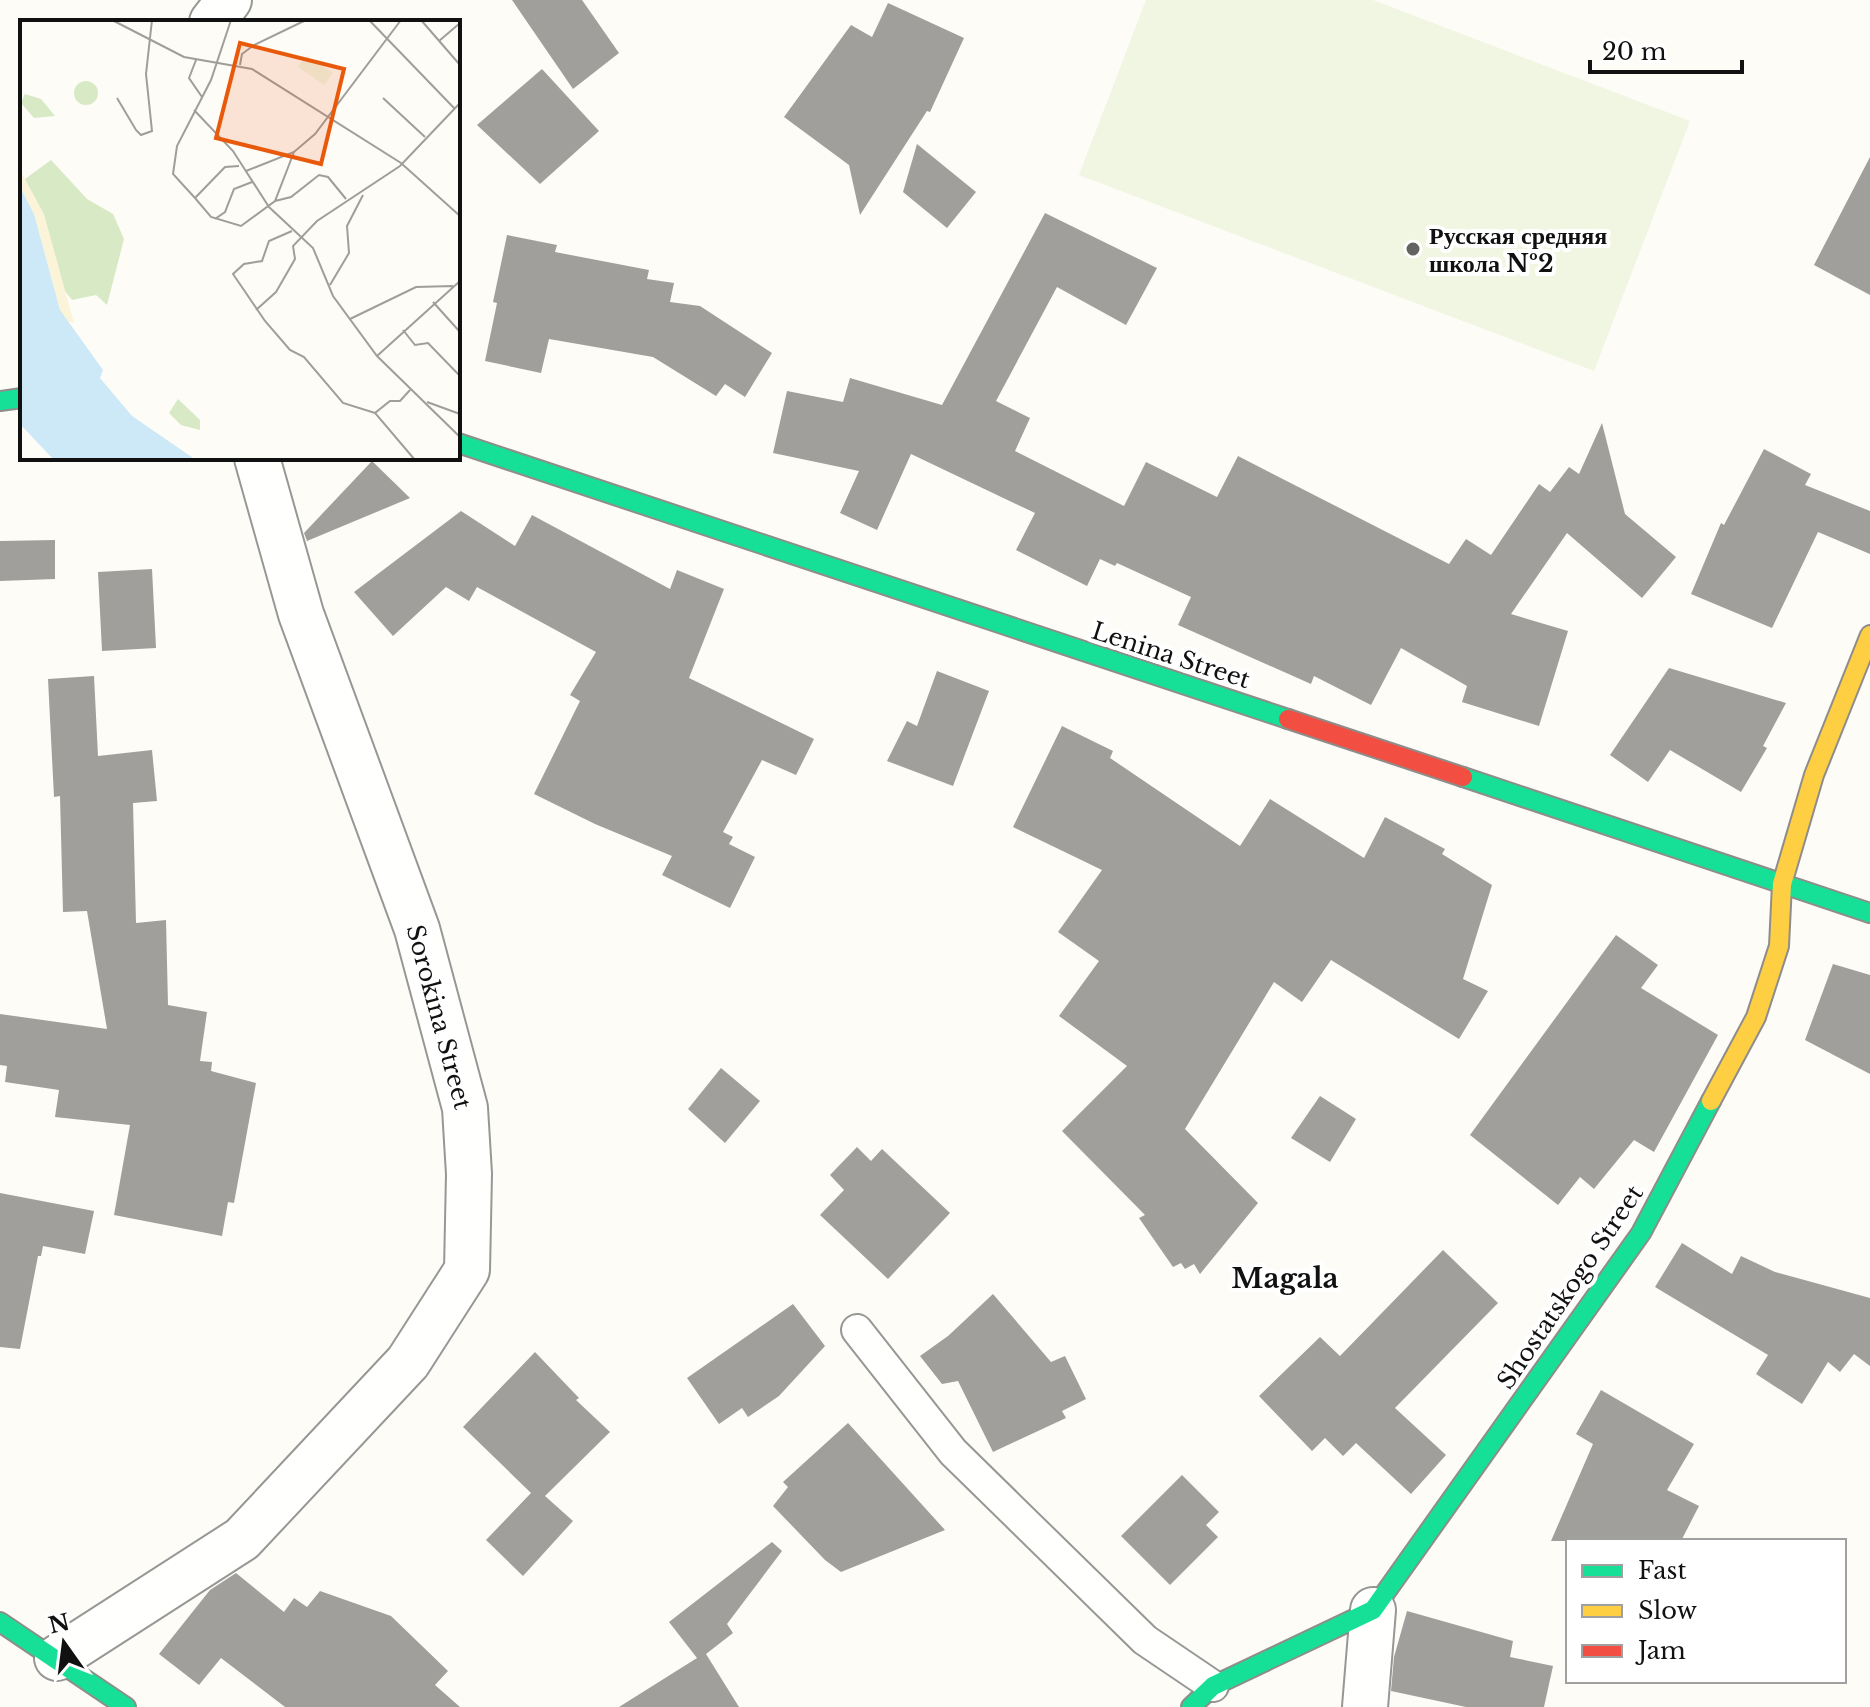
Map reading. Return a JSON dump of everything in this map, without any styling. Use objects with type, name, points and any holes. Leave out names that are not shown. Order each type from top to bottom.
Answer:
[{"type":"street","points":[[214,20],[229,0]]},
{"type":"street","points":[[0,401],[20,398]]},
{"type":"street","name":"Lenina Street","points":[[460,444],[1870,913]]},
{"type":"street","name":"Sorokina Street","points":[[57,1658],[242,1539],[408,1362],[467,1270],[469,1174],[465,1108],[417,929],[301,614],[258,460]]},
{"type":"street","name":"Shostatskogo Street","points":[[1191,1707],[1213,1686],[1373,1610],[1641,1233],[1756,1017],[1779,946],[1782,884],[1814,775],[1870,635]]},
{"type":"street","points":[[1365,1707],[1373,1610]]},
{"type":"street","points":[[0,1622],[126,1707]]},
{"type":"lane","points":[[857,1330],[953,1452],[1145,1640],[1213,1686]]},
{"type":"green space","points":[[1146,0],[1373,0],[1690,121],[1594,371],[1079,175]]},
{"type":"building","points":[[512,0],[582,0],[619,53],[573,89]]},
{"type":"building","points":[[888,3],[964,38],[930,112],[927,111],[860,215],[849,165],[784,117],[851,25],[872,37]]},
{"type":"building","points":[[542,69],[599,131],[540,184],[477,125]]},
{"type":"building","points":[[917,144],[976,192],[947,228],[903,192]]},
{"type":"building","points":[[1870,157],[1870,295],[1814,265]]},
{"type":"building","points":[[1045,213],[1157,268],[1126,325],[1057,287],[996,401],[1030,418],[1015,451],[1124,506],[1146,462],[1217,497],[1238,456],[1449,564],[1466,539],[1491,555],[1539,484],[1550,492],[1569,467],[1579,474],[1602,423],[1625,514],[1676,557],[1642,598],[1567,533],[1511,614],[1568,631],[1539,726],[1462,702],[1467,686],[1401,648],[1371,705],[1314,676],[1311,684],[1178,625],[1191,597],[1117,563],[1115,566],[1100,559],[1087,586],[1016,550],[1035,513],[911,454],[877,530],[840,513],[859,471],[773,453],[787,391],[843,402],[850,378],[942,405]]},
{"type":"building","points":[[507,235],[557,245],[555,252],[649,270],[647,279],[674,283],[670,302],[700,306],[772,353],[745,397],[725,384],[716,396],[653,357],[549,339],[541,373],[485,361]]},
{"type":"building","points":[[1764,449],[1811,474],[1805,485],[1870,511],[1870,554],[1818,532],[1772,628],[1691,594],[1721,523],[1724,525]]},
{"type":"building","points":[[372,461],[410,498],[307,541],[304,533]]},
{"type":"building","points":[[461,511],[515,546],[532,515],[670,589],[677,570],[724,589],[689,678],[814,739],[796,775],[762,760],[723,832],[733,837],[729,844],[755,857],[730,908],[662,875],[672,856],[534,794],[580,701],[570,695],[596,652],[477,587],[469,601],[446,587],[393,636],[354,592]]},
{"type":"building","points":[[55,540],[55,579],[0,581],[0,541]]},
{"type":"building","points":[[152,569],[156,648],[102,651],[98,572]]},
{"type":"building","points":[[1669,668],[1786,703],[1763,746],[1767,748],[1741,792],[1670,750],[1648,782],[1610,755]]},
{"type":"building","points":[[937,671],[989,691],[953,786],[887,761],[907,721],[917,726]]},
{"type":"building","points":[[94,676],[98,756],[152,750],[157,801],[133,803],[136,923],[166,920],[168,1005],[207,1012],[200,1061],[212,1062],[211,1071],[256,1083],[234,1203],[228,1202],[222,1236],[114,1215],[130,1125],[55,1117],[59,1090],[5,1082],[7,1066],[0,1065],[0,1014],[107,1029],[87,911],[63,912],[60,796],[54,797],[48,679]]},
{"type":"building","points":[[1062,726],[1113,751],[1110,758],[1240,846],[1270,799],[1364,858],[1385,817],[1445,849],[1442,854],[1492,885],[1463,979],[1488,991],[1459,1039],[1331,960],[1302,1002],[1274,982],[1185,1129],[1258,1203],[1200,1274],[1194,1264],[1185,1269],[1181,1263],[1173,1267],[1139,1218],[1145,1215],[1062,1131],[1127,1066],[1059,1016],[1099,961],[1058,932],[1102,870],[1013,827]]},
{"type":"building","points":[[1616,935],[1658,965],[1641,988],[1718,1035],[1654,1152],[1634,1140],[1594,1189],[1580,1177],[1558,1205],[1470,1135]]},
{"type":"building","points":[[1833,964],[1870,975],[1870,1074],[1805,1040]]},
{"type":"building","points":[[721,1068],[760,1101],[725,1143],[688,1109]]},
{"type":"building","points":[[1320,1096],[1356,1119],[1330,1162],[1291,1138]]},
{"type":"building","points":[[857,1147],[871,1161],[882,1149],[950,1213],[888,1279],[820,1215],[844,1190],[830,1175]]},
{"type":"building","points":[[0,1193],[94,1211],[85,1254],[43,1246],[41,1256],[38,1256],[20,1349],[0,1347]]},
{"type":"building","points":[[1682,1243],[1732,1274],[1741,1256],[1775,1272],[1870,1298],[1870,1366],[1854,1354],[1840,1372],[1828,1362],[1802,1404],[1756,1374],[1768,1355],[1655,1287]]},
{"type":"building","points":[[1443,1250],[1498,1303],[1395,1408],[1446,1455],[1411,1494],[1356,1443],[1343,1456],[1325,1438],[1312,1451],[1259,1396],[1320,1337],[1340,1356]]},
{"type":"building","points":[[993,1294],[1051,1362],[1065,1356],[1086,1399],[1062,1411],[1066,1418],[993,1452],[958,1381],[942,1384],[920,1356],[948,1336]]},
{"type":"building","points":[[793,1304],[825,1346],[779,1396],[748,1417],[742,1408],[719,1424],[687,1378]]},
{"type":"building","points":[[535,1352],[579,1398],[576,1400],[610,1432],[545,1496],[573,1521],[523,1576],[486,1540],[531,1493],[463,1427]]},
{"type":"building","points":[[1601,1390],[1694,1444],[1667,1490],[1699,1506],[1682,1539],[1551,1541],[1593,1444],[1576,1434]]},
{"type":"building","points":[[848,1423],[945,1530],[841,1572],[825,1560],[773,1506],[788,1487],[783,1482]]},
{"type":"building","points":[[1182,1475],[1219,1512],[1206,1525],[1218,1537],[1170,1585],[1121,1536]]},
{"type":"building","points":[[772,1542],[782,1551],[727,1624],[733,1633],[706,1654],[739,1707],[619,1707],[697,1658],[669,1622]]},
{"type":"building","points":[[236,1573],[284,1612],[294,1598],[307,1607],[320,1591],[391,1616],[448,1671],[435,1685],[460,1707],[285,1707],[221,1658],[199,1685],[159,1654],[210,1590]]},
{"type":"building","points":[[1407,1611],[1513,1641],[1510,1657],[1553,1666],[1544,1707],[1466,1707],[1391,1691],[1394,1657]]},
{"type":"traffic: fast","points":[[0,401],[20,398]]},
{"type":"traffic: fast","points":[[460,444],[1288,719]]},
{"type":"traffic: fast","points":[[1463,777],[1870,913]]},
{"type":"traffic: fast","points":[[1191,1707],[1213,1686],[1373,1610],[1641,1233],[1711,1101]]},
{"type":"traffic: fast","points":[[0,1622],[126,1707]]},
{"type":"traffic: slow","points":[[1711,1101],[1756,1017],[1779,946],[1782,884],[1814,775],[1870,635]]},
{"type":"traffic: jam","points":[[1288,719],[1463,777]]},
{"type":"place","name":"Русская средняя школа №2","points":[[1413,249]]},
{"type":"district","name":"Magala","points":[[1285,1278]]}]
